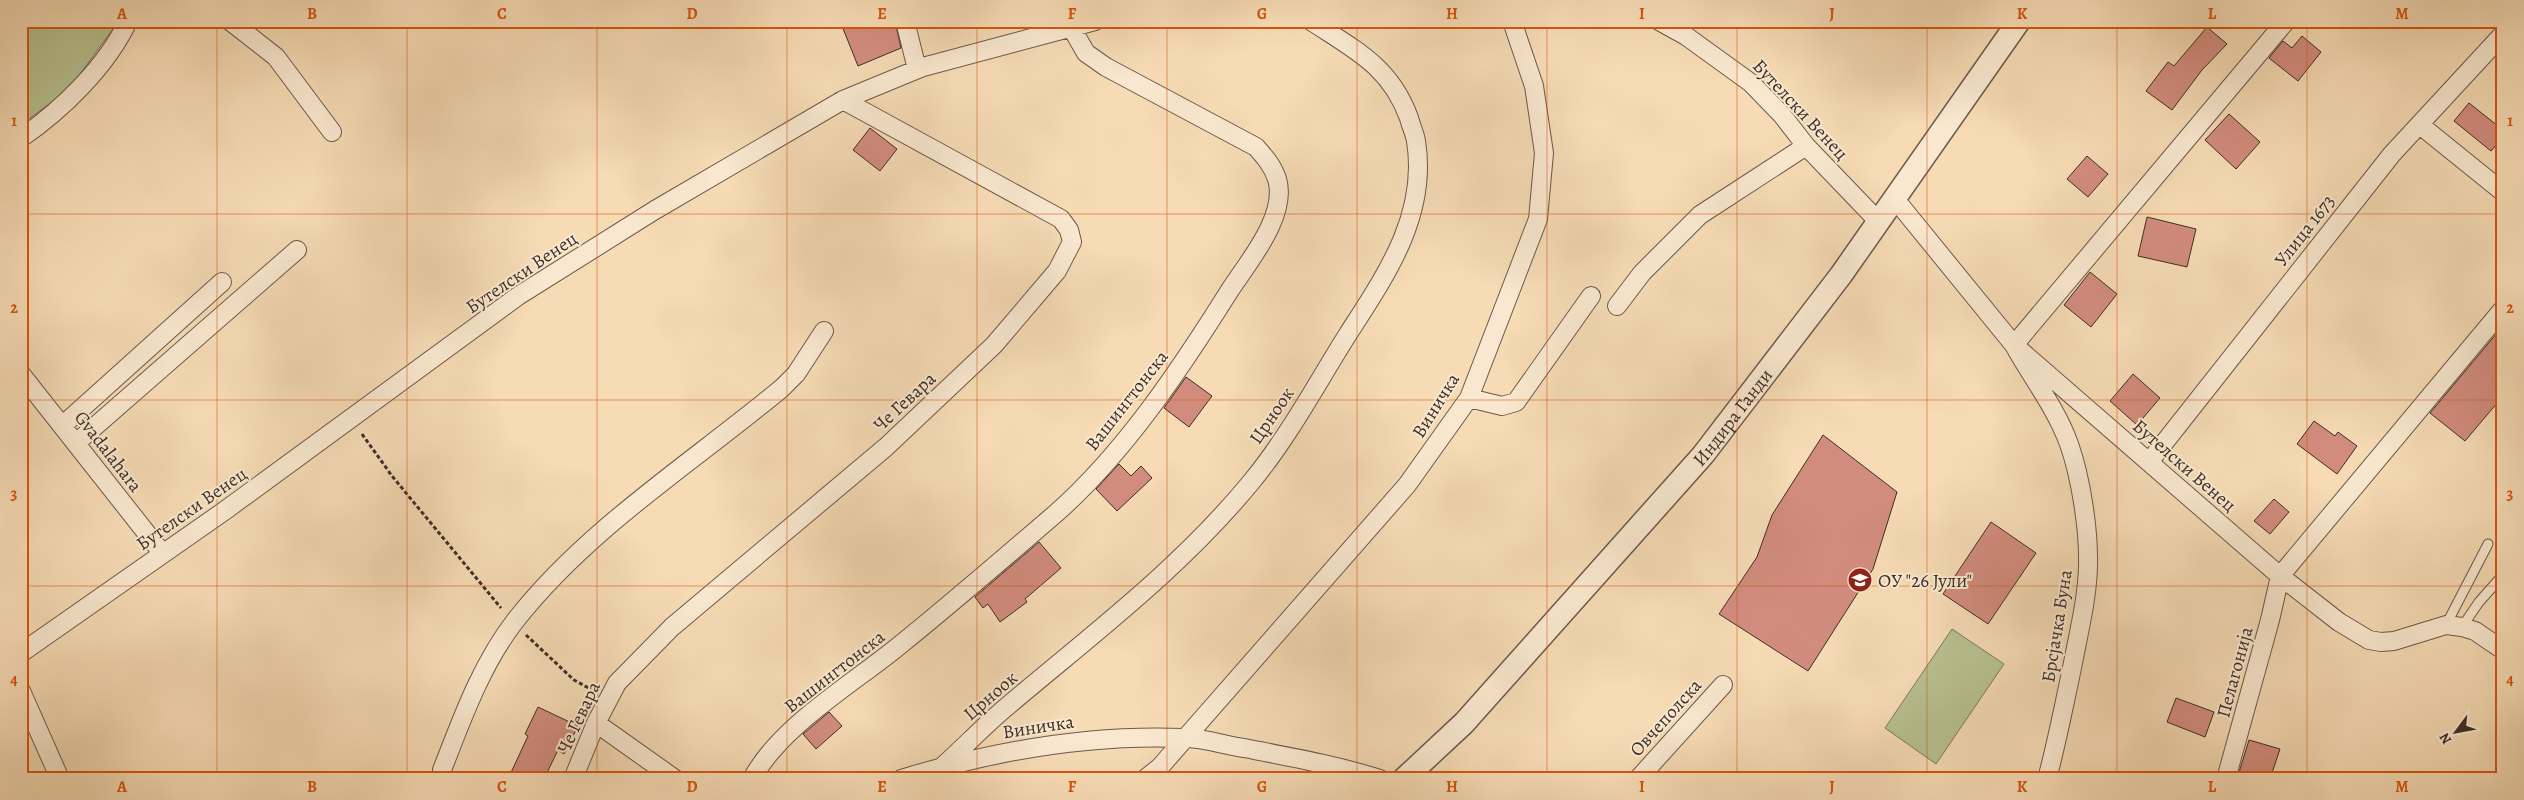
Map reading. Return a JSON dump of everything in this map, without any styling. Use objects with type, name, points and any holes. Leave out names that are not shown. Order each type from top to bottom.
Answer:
[{"type":"street","points":[[21,138],[66,101],[110,51],[128,21]]},
{"type":"street","points":[[230,21],[276,57],[332,132]]},
{"type":"street","points":[[905,21],[917,69]]},
{"type":"street","name":"Бутелски Венец","points":[[21,652],[163,554],[518,296],[655,210],[843,100],[917,69],[1095,21]]},
{"type":"street","name":"Црноок","points":[[944,766],[1004,710],[1148,589],[1186,552],[1252,481],[1296,419],[1391,265],[1406,234],[1418,185],[1416,140],[1403,103],[1386,74],[1358,52],[1311,21]]},
{"type":"street","name":"Виничка","points":[[1146,779],[1160,767],[1186,738],[1407,485],[1469,398],[1538,219],[1544,153],[1534,86],[1512,21]]},
{"type":"street","name":"Бутелски Венец","points":[[1659,21],[1694,41],[1751,83],[1782,115],[1806,146],[1878,221]]},
{"type":"street","name":"Индира Ганди","points":[[1404,779],[1464,723],[1703,455],[1841,275],[2019,21]]},
{"type":"street","points":[[2014,344],[2286,21]]},
{"type":"street","name":"Вашингтонска","points":[[752,779],[760,762],[775,746],[812,713],[900,645],[1049,519],[1101,466],[1179,368],[1270,227],[1279,196],[1277,178],[1269,162],[1256,147],[1106,67],[1086,53],[1071,27]]},
{"type":"street","name":"Улица 1673","points":[[2149,462],[2338,220],[2392,154],[2503,34]]},
{"type":"street","name":"Че Гевара","points":[[573,779],[596,723],[617,683],[672,626],[886,447],[994,345],[1057,271],[1072,242],[1070,230],[1062,219],[843,100]]},
{"type":"street","points":[[2420,124],[2503,192]]},
{"type":"street","points":[[1617,306],[1642,273],[1700,215],[1806,146]]},
{"type":"street","name":"Бутелски Венец","points":[[1895,199],[2014,344],[2280,576],[2339,622],[2369,640],[2394,641],[2454,626]]},
{"type":"street","points":[[76,443],[297,250]]},
{"type":"street","points":[[62,426],[222,282]]},
{"type":"street","points":[[1469,398],[1502,406],[1516,402],[1592,296]]},
{"type":"street","points":[[2280,576],[2503,308]]},
{"type":"street","points":[[444,779],[442,770],[471,695],[514,623],[548,583],[585,546],[782,388],[796,374],[824,331]]},
{"type":"street","name":"Брсјачка Буна","points":[[2014,344],[2027,370],[2052,408],[2069,445],[2079,485],[2088,542],[2085,599],[2060,735],[2047,779]]},
{"type":"street","name":"Gvadalahara","points":[[21,374],[163,554]]},
{"type":"street","name":"Пелагонија","points":[[2226,779],[2270,620],[2280,576]]},
{"type":"street","points":[[2454,626],[2475,631],[2503,650]]},
{"type":"street","name":"Овчеполска","points":[[1638,779],[1723,685]]},
{"type":"street","points":[[21,691],[60,779]]},
{"type":"street","points":[[596,723],[675,779]]},
{"type":"street","name":"Виничка","points":[[901,779],[944,766],[1027,748],[1098,738],[1186,738],[1306,760],[1380,779]]},
{"type":"lane","points":[[2454,626],[2488,544]]},
{"type":"lane","points":[[2454,626],[2503,575]]},
{"type":"path","points":[[351,419],[392,476],[514,623],[542,652],[574,680],[608,699]]},
{"type":"green space","points":[[21,21],[119,21],[69,89],[21,125]]},
{"type":"green space","points":[[1952,629],[2004,664],[1936,764],[1885,728]]},
{"type":"building","points":[[840,21],[895,21],[901,48],[858,66]]},
{"type":"building","points":[[2207,27],[2227,44],[2202,70],[2172,110],[2146,91],[2168,62],[2174,66]]},
{"type":"building","points":[[2302,36],[2321,52],[2298,81],[2269,58],[2283,41],[2292,48]]},
{"type":"building","points":[[2469,103],[2503,130],[2503,137],[2491,151],[2454,121]]},
{"type":"building","points":[[2229,114],[2260,142],[2236,169],[2205,140]]},
{"type":"building","points":[[870,128],[897,149],[880,171],[853,150]]},
{"type":"building","points":[[2087,156],[2108,174],[2088,197],[2067,179]]},
{"type":"building","points":[[2147,217],[2196,229],[2187,267],[2138,256]]},
{"type":"building","points":[[2090,272],[2117,294],[2091,327],[2064,305]]},
{"type":"building","points":[[2503,326],[2503,396],[2465,441],[2430,413]]},
{"type":"building","points":[[2133,374],[2160,398],[2137,425],[2110,401]]},
{"type":"building","points":[[1186,377],[1212,396],[1189,427],[1164,408]]},
{"type":"building","points":[[2314,421],[2335,436],[2338,432],[2357,446],[2337,474],[2297,444]]},
{"type":"building","points":[[1823,435],[1897,492],[1873,569],[1808,671],[1719,614],[1757,557],[1772,515]]},
{"type":"building","points":[[1119,464],[1131,476],[1141,466],[1152,478],[1117,511],[1096,489]]},
{"type":"building","points":[[2274,499],[2289,512],[2270,534],[2254,521]]},
{"type":"building","points":[[1991,522],[2036,553],[1988,624],[1943,594]]},
{"type":"building","points":[[1039,542],[1061,568],[1025,599],[1027,602],[1000,622],[988,604],[983,608],[975,597]]},
{"type":"building","points":[[2176,698],[2214,712],[2205,737],[2167,722]]},
{"type":"building","points":[[538,707],[578,726],[564,754],[558,750],[544,779],[508,779],[528,736],[525,734]]},
{"type":"building","points":[[829,712],[842,726],[816,749],[803,734]]},
{"type":"building","points":[[2249,740],[2280,749],[2270,779],[2237,779]]},
{"type":"place","name":"ОУ \"26 Јули\"","points":[[1860,580]]}]
